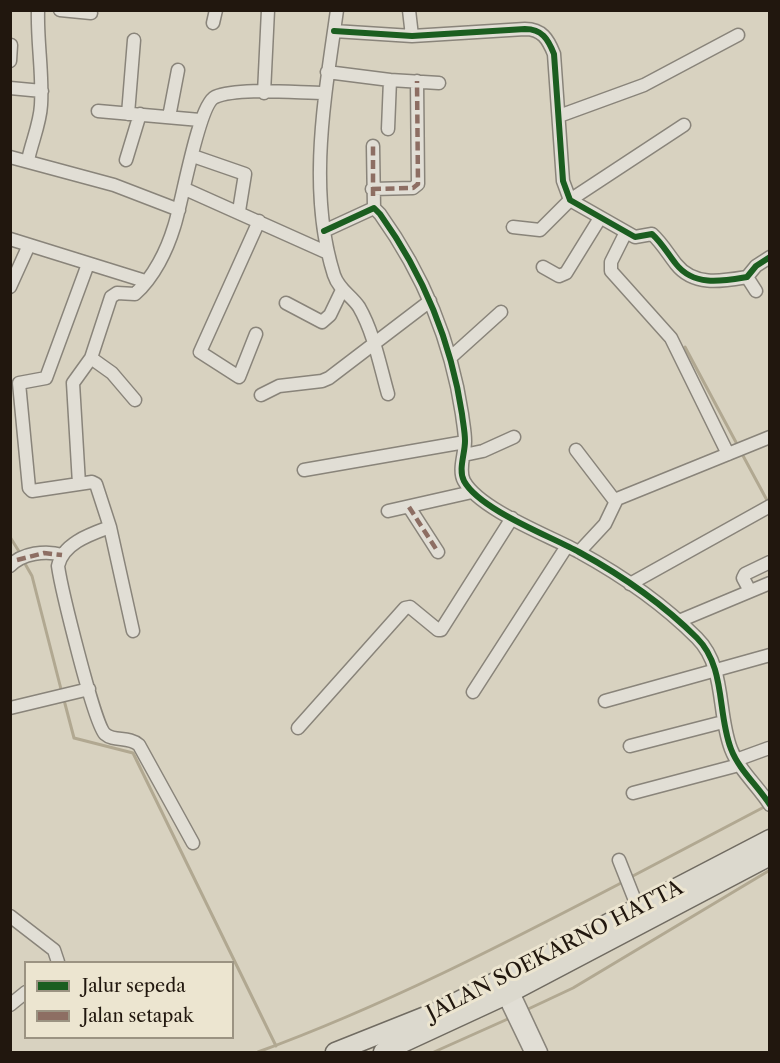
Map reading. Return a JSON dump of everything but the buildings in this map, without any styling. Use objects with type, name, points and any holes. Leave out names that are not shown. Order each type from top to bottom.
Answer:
[{"type":"highway","name":"JALAN SOEKARNO HATTA","points":[[335,1053],[357,1048],[443,1009],[770,838]]},
{"type":"highway","name":"JALAN SOEKARNO HATTA","points":[[383,1053],[511,999],[770,856]]},
{"type":"street","points":[[28,160],[40,117],[42,91],[37,39],[38,10]]},
{"type":"street","points":[[60,10],[91,13]]},
{"type":"street","points":[[264,93],[268,10]]},
{"type":"street","points":[[337,10],[327,72],[320,158],[324,231],[335,277],[342,291],[359,308],[374,342],[388,394]]},
{"type":"street","points":[[409,10],[412,36]]},
{"type":"street","points":[[334,31],[412,36],[452,36],[525,29],[540,32],[546,37],[554,54],[563,181],[570,200],[635,237],[652,234],[678,267],[690,277],[716,282],[747,277],[756,266],[770,257]]},
{"type":"street","points":[[559,116],[644,86],[738,35]]},
{"type":"street","points":[[126,160],[134,114],[134,40]]},
{"type":"street","points":[[10,61],[11,45]]},
{"type":"street","points":[[169,117],[178,70]]},
{"type":"street","points":[[327,72],[390,80],[439,83]]},
{"type":"street","points":[[388,129],[390,80]]},
{"type":"street","points":[[372,189],[413,188],[418,183],[417,81]]},
{"type":"street","points":[[10,88],[42,91]]},
{"type":"street","points":[[79,484],[72,388],[74,380],[91,358],[111,297],[117,293],[134,294],[164,253],[185,189],[200,120],[208,103],[217,97],[264,93],[325,93]]},
{"type":"street","points":[[98,111],[200,120]]},
{"type":"street","points":[[513,227],[540,230],[570,200],[684,125]]},
{"type":"street","points":[[373,146],[374,208],[398,239],[430,301],[450,358],[465,442],[462,478],[472,492],[512,518],[579,552],[630,584],[679,621],[703,646],[715,670],[723,722],[738,762],[767,801]]},
{"type":"street","points":[[193,156],[245,174],[239,211]]},
{"type":"street","points":[[10,157],[114,185],[179,210]]},
{"type":"street","points":[[185,189],[239,211],[328,253]]},
{"type":"street","points":[[324,231],[374,208]]},
{"type":"street","points":[[543,267],[559,276],[566,273],[600,218]]},
{"type":"street","points":[[256,334],[239,377],[200,352],[259,221]]},
{"type":"street","points":[[626,232],[610,265],[610,271],[671,338],[735,452]]},
{"type":"street","points":[[10,239],[88,264],[142,286]]},
{"type":"street","points":[[10,287],[29,245]]},
{"type":"street","points":[[88,264],[46,378],[20,382],[15,396],[29,489],[32,491],[92,482],[96,484],[110,527],[133,631]]},
{"type":"street","points":[[747,277],[756,291]]},
{"type":"street","points":[[286,303],[322,322],[330,315],[342,291]]},
{"type":"street","points":[[261,395],[279,386],[326,380],[430,301]]},
{"type":"street","points":[[450,358],[501,312]]},
{"type":"street","points":[[91,358],[112,373],[135,400]]},
{"type":"street","points":[[464,455],[483,451],[514,437]]},
{"type":"street","points":[[579,552],[605,524],[615,501],[636,489],[770,437]]},
{"type":"street","points":[[304,470],[465,442]]},
{"type":"street","points":[[576,450],[615,501]]},
{"type":"street","points":[[388,511],[472,492]]},
{"type":"street","points":[[409,507],[438,552]]},
{"type":"street","points":[[630,584],[767,507]]},
{"type":"street","points":[[298,728],[405,608],[410,607],[441,630],[512,518]]},
{"type":"street","points":[[110,527],[86,536],[62,555],[59,572],[89,689],[103,732],[110,737],[131,740],[139,745],[193,843]]},
{"type":"street","points":[[473,692],[567,546]]},
{"type":"street","points":[[19,561],[52,552],[62,555]]},
{"type":"street","points":[[750,591],[744,578],[745,574],[770,562]]},
{"type":"street","points":[[679,621],[770,583]]},
{"type":"street","points":[[605,701],[770,655]]},
{"type":"street","points":[[10,708],[89,689]]},
{"type":"street","points":[[630,746],[723,722]]},
{"type":"street","points":[[633,793],[738,762],[770,748]]},
{"type":"street","points":[[619,860],[638,908]]},
{"type":"street","points":[[10,916],[54,950],[57,961]]},
{"type":"street","points":[[10,1005],[24,994]]},
{"type":"street","points":[[511,999],[523,1025],[541,1053]]},
{"type":"street","points":[[523,1025],[531,1053]]},
{"type":"waterway","points":[[685,347],[738,446]]},
{"type":"waterway","points":[[741,452],[769,504]]},
{"type":"waterway","points":[[10,537],[20,553]]},
{"type":"waterway","points":[[24,562],[32,576],[62,693]]},
{"type":"waterway","points":[[64,700],[74,738],[133,753],[276,1046]]},
{"type":"waterway","points":[[629,878],[766,806]]},
{"type":"waterway","points":[[524,1011],[573,988],[770,870]]},
{"type":"waterway","points":[[258,1052],[397,994],[488,951],[623,882]]},
{"type":"waterway","points":[[434,1052],[510,1018]]},
{"type":"marked path","points":[[372,189],[413,188],[418,184],[417,81]]},
{"type":"marked path","points":[[373,146],[373,196]]},
{"type":"marked path","points":[[409,507],[438,552]]},
{"type":"marked path","points":[[17,560],[44,553],[62,555]]},
{"type":"cycle path","points":[[334,31],[412,36],[525,29],[540,33],[547,39],[554,54],[563,181],[570,200],[635,237],[652,234],[683,271],[700,279],[719,281],[747,277],[756,266],[770,257]]},
{"type":"cycle path","points":[[324,231],[374,208],[380,214],[422,284],[443,334],[462,414],[465,438],[462,467],[464,481],[472,492],[500,512],[579,552],[626,580],[670,613],[697,638],[713,663],[727,735],[734,757],[770,805]]}]
